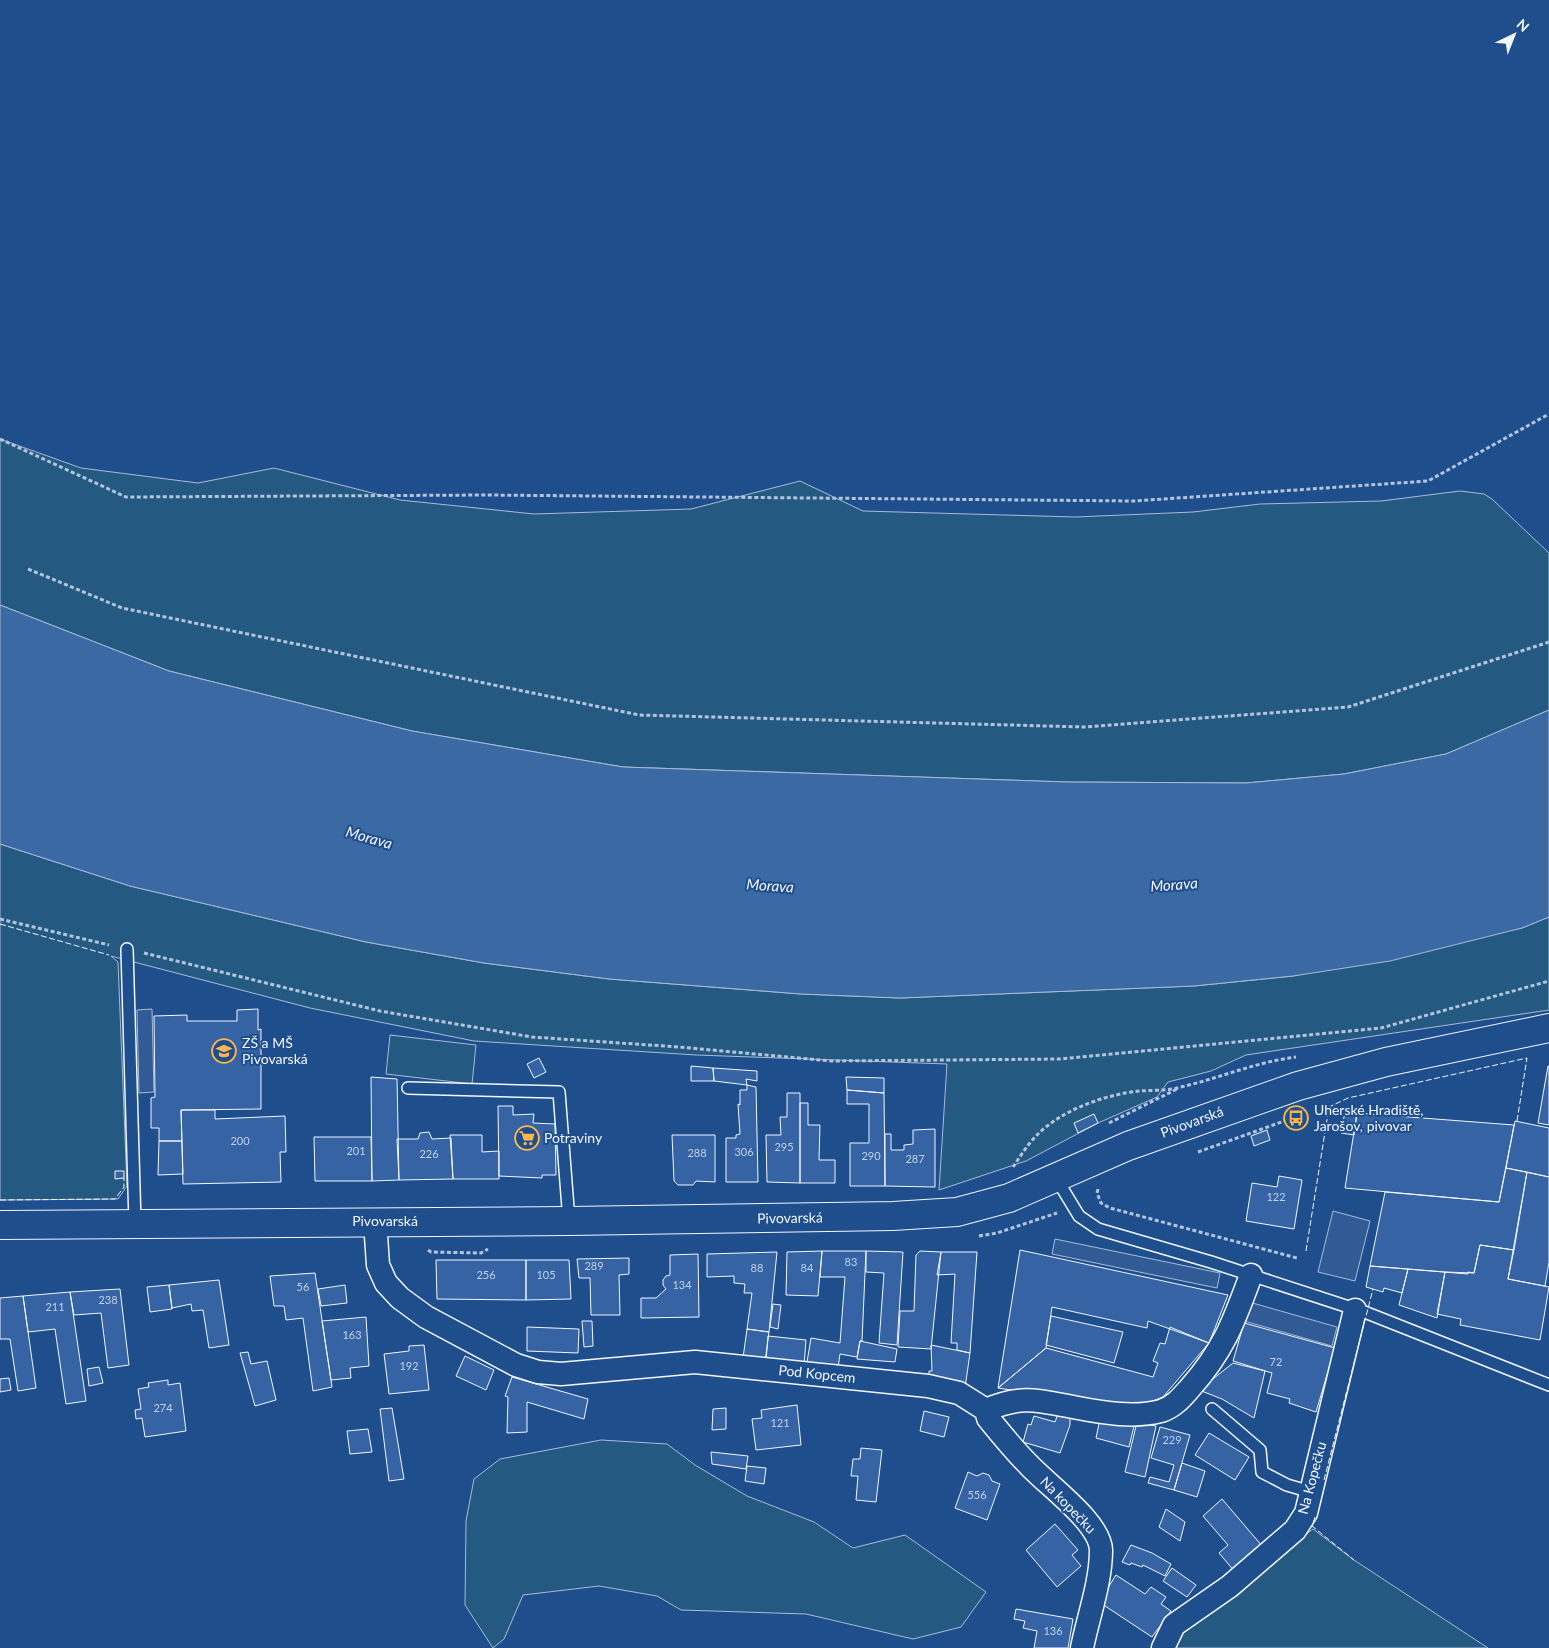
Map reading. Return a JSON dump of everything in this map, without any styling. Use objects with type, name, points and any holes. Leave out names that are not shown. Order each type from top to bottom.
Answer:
[{"type":"main road","name":"Pivovarská","points":[[0,1225],[569,1221],[937,1214],[957,1212],[990,1204],[1056,1178],[1128,1146],[1298,1086],[1386,1062],[1549,1028]]},
{"type":"street","name":"Pod Kopcem","points":[[375,1221],[378,1265],[386,1283],[400,1298],[426,1317],[516,1365],[538,1372],[561,1374],[695,1362],[928,1386],[958,1392],[986,1410]]},
{"type":"street","points":[[986,1410],[1007,1401],[1022,1399],[1105,1413],[1147,1414],[1172,1406],[1220,1351],[1251,1275]]},
{"type":"street","name":"Na Kopečku","points":[[1163,1648],[1174,1625],[1230,1586],[1295,1530],[1306,1513],[1355,1310]]},
{"type":"street","name":"Na kopečku","points":[[986,1410],[988,1418],[1028,1464],[1088,1523],[1098,1537],[1101,1550],[1099,1564],[1082,1648]]},
{"type":"lane","points":[[127,949],[135,1224]]},
{"type":"lane","points":[[408,1088],[560,1092],[569,1221]]},
{"type":"lane","points":[[1056,1178],[1079,1216],[1098,1229],[1251,1275],[1355,1310],[1549,1384]]},
{"type":"lane","points":[[1212,1409],[1260,1450],[1262,1472],[1287,1486],[1311,1492]]},
{"type":"path","points":[[0,439],[126,497],[496,496],[1134,501],[1428,481],[1549,414]]},
{"type":"path","points":[[28,569],[122,608],[639,714],[1084,727],[1348,707],[1549,642]]},
{"type":"path","points":[[0,918],[380,1011],[532,1037],[679,1047],[831,1061],[1060,1059],[1381,1028],[1549,981]]},
{"type":"path","points":[[1009,1173],[1035,1137],[1046,1126],[1090,1103],[1137,1091],[1180,1088],[1268,1061],[1305,1056]]},
{"type":"path","points":[[1196,1152],[1293,1120],[1304,1113]]},
{"type":"path","points":[[1099,1185],[1097,1192],[1101,1203],[1110,1208],[1297,1258]]},
{"type":"shaded area","points":[[0,439],[81,468],[198,483],[274,468],[400,500],[534,514],[691,509],[800,481],[863,511],[1075,517],[1193,512],[1260,504],[1381,501],[1460,491],[1484,494],[1492,499],[1549,553],[1549,710],[1446,754],[1344,774],[1246,783],[1067,782],[623,767],[412,731],[169,671],[0,605]]},
{"type":"shaded area","points":[[0,844],[130,886],[366,942],[484,963],[609,979],[801,994],[900,998],[1194,986],[1293,976],[1522,928],[1549,917],[1549,1010],[1246,1055],[1211,1071],[1168,1082],[1157,1097],[1098,1123],[1026,1161],[939,1190],[947,1064],[696,1055],[474,1041],[310,1008],[111,956],[118,962],[127,1186],[118,1199],[0,1200]]},
{"type":"shaded area","points":[[152,1009],[154,1092],[139,1093],[137,1010]]},
{"type":"shaded area","points":[[390,1035],[476,1045],[472,1084],[386,1074]]},
{"type":"shaded area","points":[[1333,1211],[1370,1221],[1355,1281],[1318,1272]]},
{"type":"shaded area","points":[[1055,1239],[1220,1273],[1217,1288],[1052,1254]]},
{"type":"shaded area","points":[[1249,1302],[1337,1327],[1332,1346],[1244,1321]]},
{"type":"shaded area","points":[[601,1440],[667,1444],[695,1465],[747,1496],[814,1522],[853,1548],[905,1535],[986,1592],[961,1627],[913,1639],[806,1614],[681,1610],[657,1596],[599,1586],[523,1595],[504,1639],[493,1648],[465,1605],[466,1521],[474,1479],[500,1459]]},
{"type":"shaded area","points":[[1313,1529],[1354,1560],[1488,1648],[1172,1648],[1179,1630]]},
{"type":"water","name":"Morava","points":[[0,605],[169,671],[412,731],[623,767],[1067,782],[1246,783],[1344,774],[1446,754],[1549,710],[1549,917],[1522,928],[1390,961],[1293,976],[1194,986],[900,998],[801,994],[609,979],[484,963],[366,942],[130,886],[0,844]]},
{"type":"building","points":[[258,1009],[258,1030],[261,1029],[261,1109],[181,1110],[182,1141],[159,1141],[159,1128],[151,1128],[151,1098],[155,1097],[154,1016],[187,1015],[187,1021],[237,1021],[237,1010]]},
{"type":"building","points":[[539,1058],[546,1072],[534,1078],[527,1064]]},
{"type":"building","points":[[691,1066],[713,1068],[714,1081],[691,1081]]},
{"type":"building","points":[[1549,1066],[1549,1125],[1538,1123]]},
{"type":"building","points":[[713,1068],[757,1071],[757,1081],[746,1079],[747,1085],[714,1081]]},
{"type":"building","points":[[371,1077],[397,1079],[399,1180],[372,1181]]},
{"type":"building","points":[[846,1077],[884,1078],[884,1093],[847,1090]]},
{"type":"building","points":[[747,1085],[756,1087],[758,1182],[726,1182],[726,1138],[736,1138],[736,1135],[740,1134],[738,1104],[740,1105],[740,1090],[747,1090]]},
{"type":"building","points":[[847,1090],[884,1093],[885,1186],[850,1186],[850,1143],[869,1143],[869,1104],[847,1104]]},
{"type":"building","points":[[787,1093],[800,1093],[800,1183],[767,1182],[766,1135],[781,1135],[780,1117],[787,1117]]},
{"type":"building","points":[[800,1103],[808,1103],[808,1125],[820,1125],[819,1160],[835,1160],[835,1183],[800,1183]]},
{"type":"building","name":"Potraviny","points":[[498,1106],[513,1106],[513,1115],[534,1114],[533,1123],[555,1124],[556,1175],[542,1175],[542,1178],[499,1176]]},
{"type":"building","points":[[181,1110],[215,1110],[215,1119],[285,1116],[286,1152],[280,1152],[281,1182],[183,1184]]},
{"type":"building","points":[[1345,1112],[1357,1113],[1354,1135],[1341,1133]]},
{"type":"building","points":[[1357,1113],[1514,1125],[1499,1202],[1345,1188]]},
{"type":"building","points":[[1094,1114],[1098,1123],[1078,1133],[1074,1123]]},
{"type":"building","points":[[1515,1121],[1549,1128],[1549,1177],[1506,1168]]},
{"type":"building","points":[[935,1129],[935,1187],[885,1186],[885,1134],[891,1134],[891,1150],[904,1150],[904,1145],[913,1144],[913,1130]]},
{"type":"building","points":[[1267,1130],[1270,1140],[1254,1146],[1251,1136]]},
{"type":"building","points":[[429,1132],[432,1139],[451,1138],[453,1179],[399,1180],[397,1139],[418,1139],[420,1133]]},
{"type":"building","points":[[450,1135],[482,1135],[482,1152],[499,1151],[499,1179],[453,1179]]},
{"type":"building","points":[[672,1135],[715,1135],[715,1182],[696,1181],[693,1185],[678,1185],[674,1181]]},
{"type":"building","points":[[314,1137],[371,1137],[372,1181],[315,1181]]},
{"type":"building","points":[[159,1141],[182,1141],[183,1174],[158,1175]]},
{"type":"building","points":[[1506,1168],[1527,1172],[1514,1250],[1480,1245],[1474,1273],[1468,1272],[1468,1274],[1370,1266],[1385,1192],[1499,1202]]},
{"type":"building","points":[[115,1171],[124,1171],[124,1178],[115,1179]]},
{"type":"building","points":[[1527,1172],[1549,1177],[1549,1262],[1545,1286],[1508,1279]]},
{"type":"building","points":[[1279,1176],[1302,1180],[1294,1229],[1246,1221],[1252,1183],[1277,1187]]},
{"type":"building","points":[[1480,1245],[1514,1250],[1508,1279],[1549,1287],[1540,1340],[1460,1325],[1461,1319],[1437,1314],[1445,1272],[1474,1273]]},
{"type":"building","points":[[1020,1250],[1228,1295],[1209,1343],[1148,1321],[1147,1328],[1052,1307],[1046,1348],[998,1388]]},
{"type":"building","points":[[822,1251],[866,1251],[862,1341],[860,1341],[857,1357],[840,1354],[838,1368],[807,1362],[811,1338],[840,1343],[845,1277],[820,1277]]},
{"type":"building","points":[[822,1251],[818,1296],[786,1295],[787,1252]]},
{"type":"building","points":[[866,1251],[903,1252],[897,1345],[879,1343],[884,1273],[866,1272]]},
{"type":"building","points":[[920,1251],[941,1252],[931,1349],[898,1347],[900,1311],[914,1311],[916,1255]]},
{"type":"building","points":[[777,1252],[769,1332],[747,1329],[752,1293],[744,1293],[745,1284],[734,1283],[734,1276],[707,1277],[707,1254]]},
{"type":"building","points":[[941,1252],[977,1252],[970,1353],[957,1350],[957,1343],[951,1343],[955,1274],[937,1275]]},
{"type":"building","points":[[698,1254],[699,1317],[641,1318],[641,1298],[656,1298],[666,1289],[663,1285],[663,1280],[666,1276],[670,1275],[670,1255]]},
{"type":"building","points":[[629,1258],[629,1274],[619,1275],[620,1315],[591,1315],[590,1278],[579,1278],[577,1259]]},
{"type":"building","points":[[436,1260],[526,1260],[526,1300],[437,1299]]},
{"type":"building","points":[[526,1260],[569,1260],[571,1299],[526,1300]]},
{"type":"building","points":[[1370,1266],[1408,1269],[1402,1293],[1384,1288],[1383,1292],[1366,1287]]},
{"type":"building","points":[[1408,1269],[1445,1272],[1437,1318],[1399,1305]]},
{"type":"building","points":[[315,1273],[332,1387],[313,1391],[303,1318],[286,1320],[284,1306],[274,1306],[270,1276]]},
{"type":"building","points":[[219,1280],[229,1345],[209,1348],[203,1310],[192,1311],[191,1304],[172,1308],[169,1285]]},
{"type":"building","points":[[169,1285],[172,1309],[150,1312],[147,1287]]},
{"type":"building","points":[[345,1285],[347,1303],[321,1306],[318,1289]]},
{"type":"building","points":[[120,1289],[129,1365],[108,1368],[101,1313],[74,1315],[70,1292]]},
{"type":"building","points":[[70,1292],[86,1401],[66,1404],[55,1329],[28,1332],[23,1296]]},
{"type":"building","points":[[23,1296],[36,1388],[18,1391],[10,1339],[0,1339],[0,1298]]},
{"type":"building","points":[[773,1304],[781,1305],[778,1329],[770,1327]]},
{"type":"building","points":[[1051,1316],[1123,1332],[1114,1363],[1046,1345]]},
{"type":"building","points":[[366,1317],[369,1366],[350,1368],[351,1378],[331,1380],[322,1321]]},
{"type":"building","points":[[582,1321],[592,1321],[593,1346],[584,1347]]},
{"type":"building","points":[[1244,1323],[1335,1348],[1316,1412],[1289,1403],[1290,1399],[1267,1393],[1272,1373],[1233,1361]]},
{"type":"building","points":[[527,1327],[579,1329],[578,1353],[527,1351]]},
{"type":"building","points":[[1170,1327],[1209,1343],[1163,1397],[1145,1404],[1103,1405],[998,1388],[1046,1348],[1153,1377],[1158,1363],[1153,1361],[1160,1343],[1165,1344]]},
{"type":"building","points":[[747,1329],[769,1332],[765,1362],[743,1358]]},
{"type":"building","points":[[768,1336],[806,1340],[804,1366],[766,1362]]},
{"type":"building","points":[[860,1341],[897,1349],[895,1362],[857,1359]]},
{"type":"building","points":[[424,1345],[429,1390],[389,1394],[384,1354],[409,1351],[409,1346]]},
{"type":"building","points":[[931,1345],[970,1353],[965,1388],[929,1379],[929,1371],[932,1371]]},
{"type":"building","points":[[248,1352],[251,1364],[267,1361],[276,1400],[255,1406],[240,1353]]},
{"type":"building","points":[[465,1356],[494,1370],[486,1390],[456,1376]]},
{"type":"building","points":[[1233,1363],[1265,1371],[1254,1418],[1222,1399],[1199,1390]]},
{"type":"building","points":[[99,1367],[103,1383],[89,1386],[87,1369]]},
{"type":"building","points":[[512,1377],[588,1399],[584,1419],[527,1402],[527,1432],[507,1433],[508,1397],[505,1396]]},
{"type":"building","points":[[9,1378],[11,1390],[0,1392],[0,1379]]},
{"type":"building","points":[[168,1380],[168,1385],[180,1383],[186,1431],[145,1437],[142,1418],[136,1419],[135,1410],[141,1409],[138,1389],[149,1387],[148,1383]]},
{"type":"building","points":[[797,1405],[801,1445],[756,1450],[752,1419],[762,1418],[761,1410]]},
{"type":"building","points":[[392,1408],[404,1479],[389,1481],[380,1409]]},
{"type":"building","points":[[726,1408],[726,1429],[712,1430],[713,1409]]},
{"type":"building","points":[[924,1411],[949,1417],[944,1437],[920,1431]]},
{"type":"building","points":[[1058,1414],[1070,1416],[1070,1425],[1060,1453],[1023,1442],[1028,1424],[1031,1425],[1034,1416],[1055,1422]]},
{"type":"building","points":[[1100,1419],[1134,1426],[1129,1447],[1096,1438]]},
{"type":"building","points":[[1137,1422],[1156,1426],[1145,1477],[1125,1472]]},
{"type":"building","points":[[1160,1427],[1190,1435],[1174,1490],[1148,1483],[1150,1477],[1169,1482],[1174,1465],[1151,1458]]},
{"type":"building","points":[[368,1429],[372,1452],[350,1454],[347,1431]]},
{"type":"building","points":[[1209,1433],[1249,1457],[1235,1480],[1195,1455]]},
{"type":"building","points":[[861,1448],[882,1450],[876,1502],[856,1500],[858,1476],[851,1476],[853,1459],[860,1459]]},
{"type":"building","points":[[711,1452],[748,1456],[746,1469],[712,1464]]},
{"type":"building","points":[[1182,1463],[1205,1471],[1197,1497],[1174,1490]]},
{"type":"building","points":[[747,1466],[766,1468],[764,1484],[745,1481]]},
{"type":"building","points":[[968,1472],[977,1476],[983,1473],[989,1475],[992,1481],[1000,1484],[987,1520],[955,1508]]},
{"type":"building","points":[[1222,1499],[1263,1547],[1235,1572],[1219,1553],[1228,1545],[1203,1516]]},
{"type":"building","points":[[1166,1509],[1185,1522],[1180,1541],[1159,1527]]},
{"type":"building","points":[[1055,1524],[1078,1550],[1072,1555],[1081,1566],[1057,1587],[1026,1550]]},
{"type":"building","points":[[1131,1545],[1152,1553],[1171,1564],[1165,1576],[1143,1565],[1142,1567],[1122,1562]]},
{"type":"building","points":[[1172,1568],[1196,1585],[1187,1597],[1163,1581]]},
{"type":"building","points":[[1116,1575],[1145,1594],[1151,1587],[1166,1597],[1161,1604],[1171,1611],[1152,1637],[1099,1602]]},
{"type":"building","points":[[1016,1609],[1073,1619],[1068,1648],[1034,1648],[1037,1631],[1023,1628],[1025,1621],[1014,1619]]},
{"type":"fence","points":[[0,924],[109,955]]},
{"type":"fence","points":[[1306,1251],[1329,1107],[1348,1098],[1527,1058],[1517,1121]]},
{"type":"fence","points":[[0,1200],[115,1199],[124,1187],[124,1178]]},
{"type":"fence","points":[[1324,1480],[1373,1289]]},
{"type":"fence","points":[[1315,1517],[1312,1526],[1354,1560]]},
{"type":"place","name":"ZŠ a MŠ Pivovarská","points":[[224,1051]]},
{"type":"place","name":"Uherské Hradiště, Jarošov, pivovar","points":[[1296,1118]]},
{"type":"place","name":"Potraviny","points":[[527,1138]]}]
